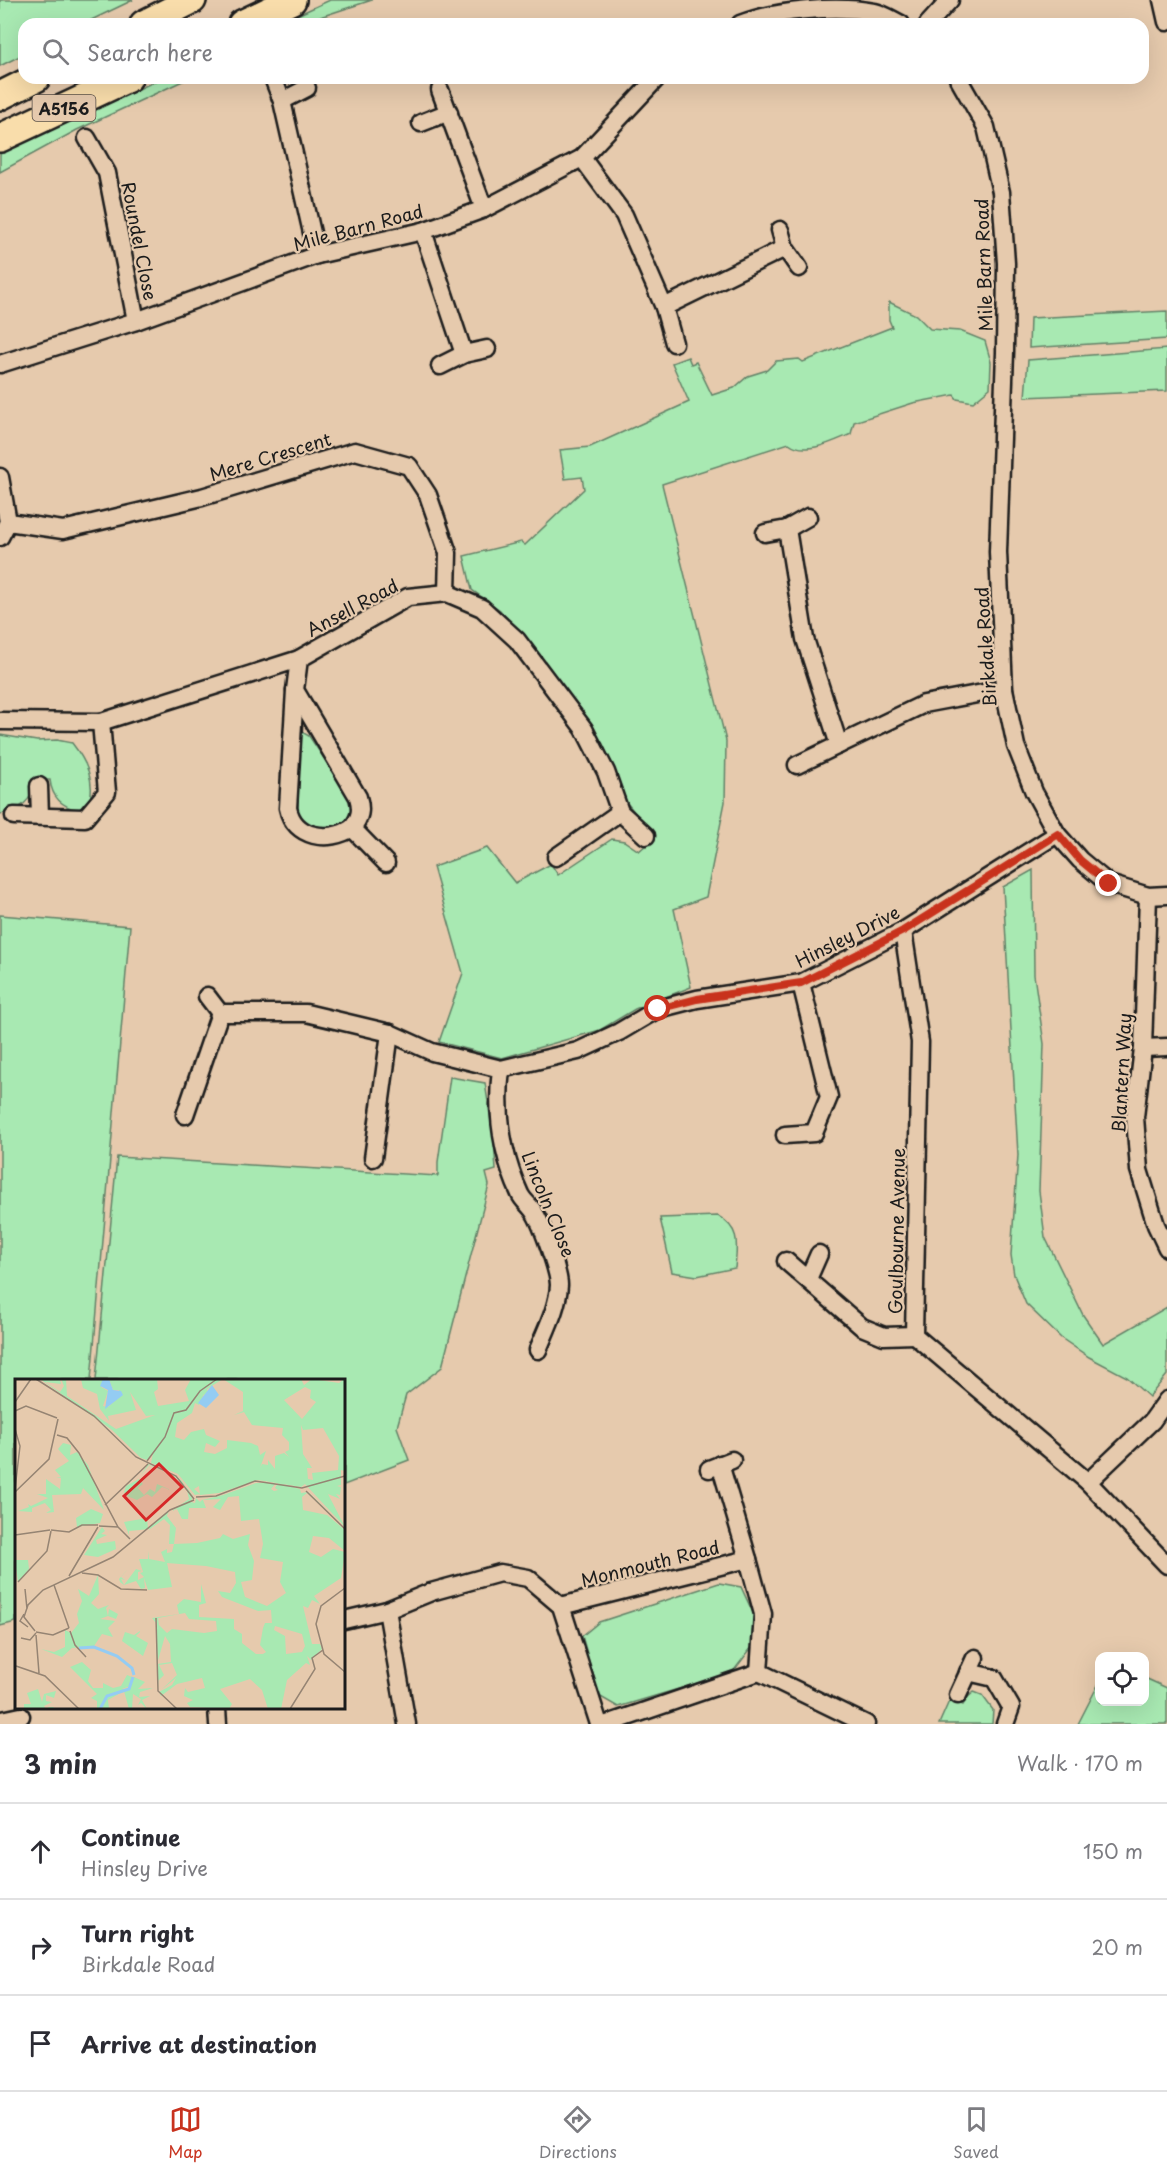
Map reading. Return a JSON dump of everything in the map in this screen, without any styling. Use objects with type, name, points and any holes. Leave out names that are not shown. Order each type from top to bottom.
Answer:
[{"type":"highway","points":[[156,18],[192,0]]},
{"type":"highway","points":[[254,18],[292,0]]},
{"type":"highway","name":"A5156","points":[[0,96],[24,84]]},
{"type":"highway","name":"A5156","points":[[0,138],[115,84]]},
{"type":"street","points":[[934,18],[950,0]]},
{"type":"street","points":[[1161,0],[1167,22]]},
{"type":"street","points":[[756,18],[824,9],[877,12],[889,18]]},
{"type":"street","points":[[275,84],[282,101],[317,255]]},
{"type":"street","name":"Mile Barn Road","points":[[0,364],[136,321],[317,255],[423,231],[484,209],[582,158],[651,84]]},
{"type":"street","name":"Mile Barn Road","points":[[961,84],[986,127],[1001,192],[1006,263],[1005,352]]},
{"type":"street","points":[[282,101],[308,88]]},
{"type":"street","points":[[440,90],[484,209]]},
{"type":"street","points":[[421,123],[449,112]]},
{"type":"street","name":"Roundel Close","points":[[87,138],[107,173],[136,321]]},
{"type":"street","points":[[582,158],[624,215],[664,307],[674,342]]},
{"type":"street","points":[[780,230],[786,248],[799,268]]},
{"type":"street","points":[[423,231],[464,354]]},
{"type":"street","points":[[664,307],[786,248]]},
{"type":"street","points":[[440,366],[464,354],[487,349]]},
{"type":"street","name":"Birkdale Road","points":[[1005,352],[998,552],[1004,689],[1016,746],[1034,792],[1058,834],[1080,860],[1109,884],[1148,896],[1167,895]]},
{"type":"street","name":"Mere Crescent","points":[[4,530],[63,530],[202,496],[355,451],[409,466],[428,495],[448,554],[447,593]]},
{"type":"street","points":[[0,477],[4,530]]},
{"type":"street","points":[[765,534],[787,529],[808,517]]},
{"type":"street","points":[[787,529],[805,639],[839,745]]},
{"type":"street","name":"Ansell Road","points":[[0,721],[101,722],[299,659],[408,597],[447,593],[482,608],[517,640],[584,729],[606,772],[620,812],[646,836]]},
{"type":"street","points":[[295,690],[358,797],[361,808],[358,820],[341,836],[329,838],[303,831],[290,816],[288,808],[295,690],[299,659]]},
{"type":"street","points":[[797,765],[924,704],[1004,689]]},
{"type":"street","points":[[14,816],[85,818],[107,792],[101,722]]},
{"type":"street","points":[[39,786],[39,816]]},
{"type":"street","points":[[556,857],[620,812]]},
{"type":"street","points":[[352,828],[387,863]]},
{"type":"street","name":"Hinsley Drive","points":[[220,1013],[306,1012],[390,1033],[432,1052],[501,1069],[578,1051],[619,1032],[658,1009],[697,999],[801,983],[903,931],[1058,834]]},
{"type":"street","name":"Blantern Way","points":[[1148,896],[1143,1048],[1135,1117],[1139,1170],[1161,1224],[1167,1248]]},
{"type":"street","name":"Goulbourne Avenue","points":[[903,931],[920,1042],[914,1335],[1088,1482],[1167,1565]]},
{"type":"street","points":[[785,1135],[814,1133],[829,1097],[801,983]]},
{"type":"street","points":[[184,1115],[220,1013],[207,996]]},
{"type":"street","points":[[373,1158],[390,1033]]},
{"type":"street","points":[[1143,1048],[1167,1047]]},
{"type":"street","name":"Lincoln Close","points":[[501,1069],[498,1097],[502,1140],[521,1196],[534,1212],[546,1240],[559,1284],[551,1319],[538,1350]]},
{"type":"street","points":[[808,1279],[819,1254]]},
{"type":"street","points":[[786,1261],[862,1327],[884,1336],[914,1335]]},
{"type":"street","points":[[1088,1482],[1152,1421],[1167,1400]]},
{"type":"street","name":"Monmouth Road","points":[[720,1464],[763,1614],[759,1672]]},
{"type":"street","name":"Monmouth Road","points":[[561,1606],[748,1559]]},
{"type":"street","points":[[345,1620],[387,1610],[431,1592],[500,1573],[528,1578],[561,1606],[599,1724]]},
{"type":"street","points":[[387,1610],[407,1724]]},
{"type":"street","points":[[958,1695],[971,1665],[994,1678],[1011,1707],[1005,1724]]},
{"type":"street","points":[[607,1724],[759,1672],[866,1724]]},
{"type":"street","points":[[217,1709],[218,1724]]},
{"type":"street","points":[[1,1721],[21,1716]]},
{"type":"green space","points":[[0,0],[133,0],[96,18],[18,18],[18,57],[0,66]]},
{"type":"green space","points":[[330,0],[372,0],[318,18],[291,18]]},
{"type":"green space","points":[[149,84],[176,84],[77,130],[0,172],[0,154]]},
{"type":"green space","points":[[889,302],[916,315],[930,329],[960,331],[985,341],[991,362],[990,388],[973,402],[957,399],[954,395],[913,403],[854,422],[851,434],[820,446],[803,448],[789,443],[662,484],[726,741],[725,802],[706,897],[674,909],[691,987],[635,1009],[600,1030],[502,1058],[439,1042],[463,973],[433,867],[487,848],[515,883],[551,864],[558,875],[612,839],[624,841],[639,851],[655,837],[627,803],[603,744],[576,705],[500,610],[472,590],[464,556],[521,542],[525,545],[584,489],[582,477],[565,479],[560,450],[590,447],[689,402],[672,363],[688,357],[691,364],[696,362],[712,395],[734,388],[748,376],[767,370],[776,361],[799,359],[803,362],[892,327],[889,320]]},
{"type":"green space","points":[[1167,311],[1167,339],[1029,348],[1030,318]]},
{"type":"green space","points":[[1167,349],[1167,391],[1025,397],[1028,360]]},
{"type":"green space","points":[[302,732],[309,736],[353,802],[352,812],[348,819],[334,831],[312,829],[298,816],[299,734]]},
{"type":"green space","points":[[0,735],[37,741],[57,740],[72,743],[82,757],[90,779],[89,804],[79,810],[68,807],[56,797],[50,780],[36,780],[32,793],[24,804],[13,811],[0,814]]},
{"type":"green space","points":[[1033,870],[1034,975],[1044,1044],[1039,1191],[1045,1237],[1083,1315],[1103,1344],[1167,1307],[1167,1375],[1149,1397],[1127,1377],[1089,1357],[1061,1338],[1026,1304],[1014,1275],[1011,1255],[1018,1155],[1003,887]]},
{"type":"green space","points":[[0,915],[130,926],[91,1379],[15,1379],[15,1622],[0,1626]]},
{"type":"green space","points":[[450,1077],[485,1083],[496,1170],[486,1173],[489,1185],[442,1367],[406,1395],[397,1427],[409,1460],[345,1485],[345,1379],[96,1379],[117,1157],[438,1176]]},
{"type":"green space","points":[[718,1216],[731,1226],[736,1238],[735,1268],[697,1276],[672,1272],[660,1218]]},
{"type":"green space","points":[[719,1583],[741,1587],[754,1615],[752,1647],[732,1673],[618,1707],[599,1696],[582,1636],[599,1622]]},
{"type":"green space","points":[[1149,1680],[1167,1688],[1167,1724],[1078,1724],[1095,1691],[1095,1706],[1149,1706]]},
{"type":"green space","points":[[974,1692],[982,1695],[993,1710],[992,1724],[939,1724],[950,1699],[963,1705]]},
{"type":"route","points":[[658,1009],[697,999],[801,983],[903,931],[1058,834],[1080,860],[1109,884]]}]
